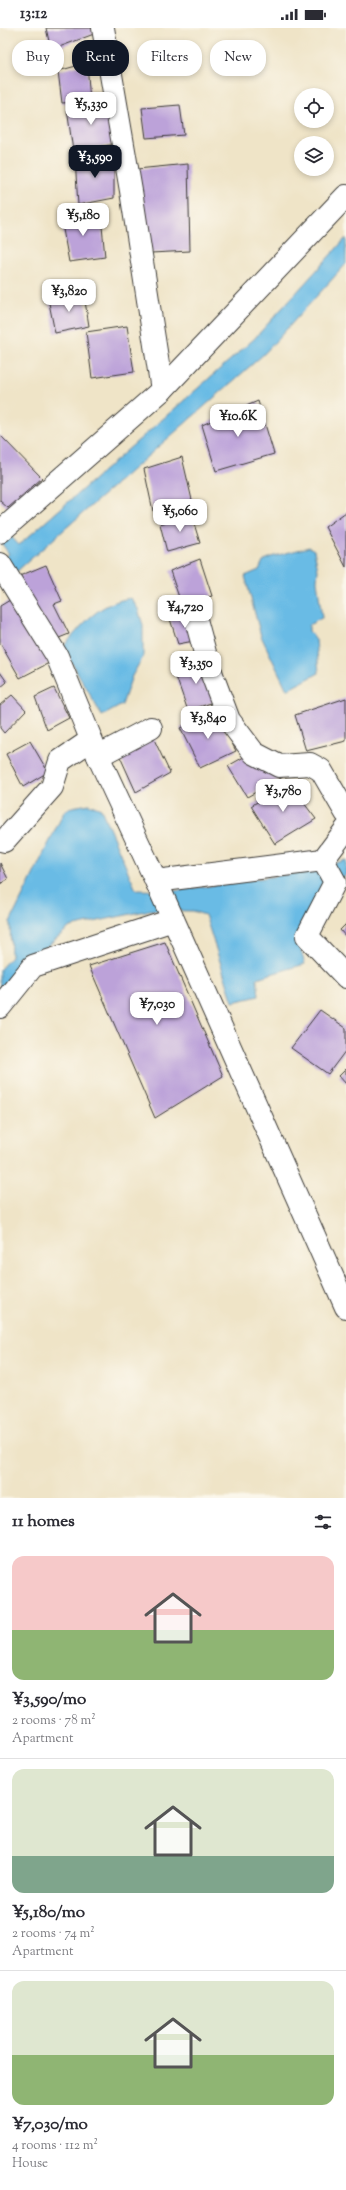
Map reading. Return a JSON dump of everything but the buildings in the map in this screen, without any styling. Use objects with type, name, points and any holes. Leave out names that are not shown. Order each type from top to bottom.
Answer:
[{"type":"street","points":[[103,28],[131,191],[162,390]]},
{"type":"street","points":[[0,532],[162,390],[346,196]]},
{"type":"street","points":[[0,564],[57,656],[95,748],[346,1307]]},
{"type":"street","points":[[195,616],[208,664],[229,720],[254,753],[280,766],[310,764],[320,770],[346,813]]},
{"type":"street","points":[[4,841],[52,787],[60,761],[151,728]]},
{"type":"street","points":[[156,881],[323,860],[346,828]]},
{"type":"street","points":[[323,860],[335,882],[307,936],[346,977]]},
{"type":"street","points":[[0,1007],[33,966],[173,920]]},
{"type":"water","points":[[346,238],[346,264],[264,354],[0,586],[0,561],[9,554],[0,541],[0,525],[19,545],[254,339]]},
{"type":"water","points":[[309,547],[314,550],[318,570],[317,581],[322,618],[309,625],[309,631],[316,640],[319,673],[287,690],[261,636],[245,576],[259,570],[263,561],[271,557]]},
{"type":"water","points":[[131,598],[138,609],[143,625],[143,657],[132,676],[122,705],[102,716],[63,647],[92,615],[109,604]]},
{"type":"water","points":[[89,804],[101,809],[136,890],[175,891],[310,871],[346,860],[346,875],[323,889],[296,935],[305,964],[257,978],[259,996],[233,1002],[205,915],[192,911],[150,910],[70,927],[27,963],[0,991],[0,969],[11,957],[10,922],[64,812],[72,807]]}]
